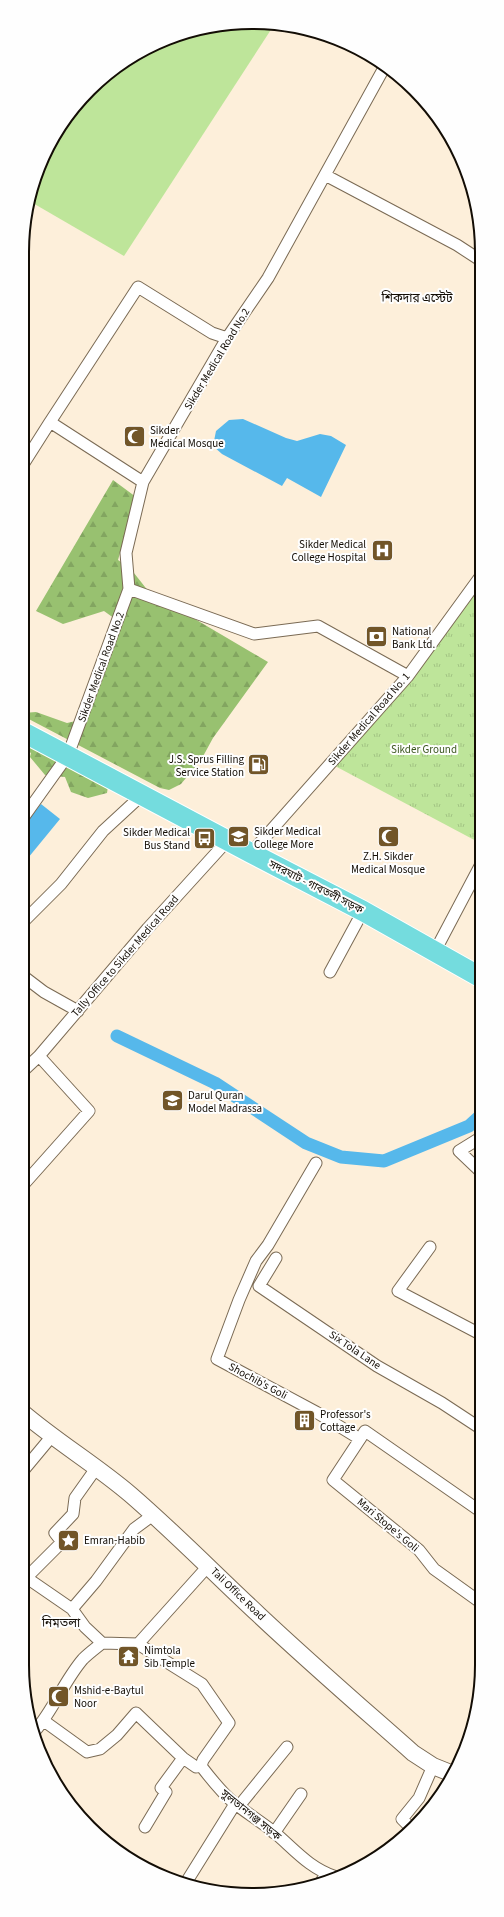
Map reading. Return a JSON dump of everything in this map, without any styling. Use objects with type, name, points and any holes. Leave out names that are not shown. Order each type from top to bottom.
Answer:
[{"type":"highway","name":"সদরঘাট - গাবতলী সড়ক","points":[[29,735],[227,841],[363,911],[433,955],[475,975]]},
{"type":"street","name":"Sikder Medical Road No.2","points":[[29,810],[68,755],[129,589],[126,553],[143,482],[227,338],[268,278],[382,71]]},
{"type":"street","points":[[326,174],[457,245],[475,257]]},
{"type":"street","points":[[29,456],[138,287],[212,333],[227,338]]},
{"type":"street","points":[[50,422],[143,482]]},
{"type":"street","name":"Sikder Medical Road No. 1","points":[[251,853],[408,676],[475,584]]},
{"type":"street","points":[[129,589],[254,634],[318,626],[408,676]]},
{"type":"street","points":[[29,916],[60,884],[103,830],[142,795]]},
{"type":"street","name":"Tally Office to Sikder Medical Road","points":[[29,1065],[78,1011],[148,928],[227,841]]},
{"type":"street","points":[[433,955],[475,875]]},
{"type":"street","points":[[330,972],[363,911]]},
{"type":"street","points":[[29,981],[44,992],[78,1011]]},
{"type":"street","points":[[29,1178],[89,1111],[39,1056]]},
{"type":"street","points":[[475,1141],[459,1151],[475,1166]]},
{"type":"street","name":"Shochib's Goli","points":[[316,1162],[268,1245],[256,1261],[239,1300],[218,1359],[316,1412],[360,1439]]},
{"type":"street","points":[[430,1247],[398,1291],[475,1331]]},
{"type":"street","name":"Six Tola Lane","points":[[276,1258],[259,1286],[377,1366],[475,1425]]},
{"type":"street","name":"Tali Office Road","points":[[29,1418],[52,1436],[97,1467],[153,1514],[209,1565],[258,1614],[413,1753],[433,1766],[447,1772]]},
{"type":"street","points":[[360,1439],[365,1431],[475,1508]]},
{"type":"street","points":[[29,1464],[52,1436]]},
{"type":"street","name":"Mari Stope's Goli","points":[[360,1439],[333,1480],[419,1550],[434,1569],[475,1598]]},
{"type":"street","points":[[29,1573],[62,1542],[55,1533],[73,1514],[75,1498],[97,1467]]},
{"type":"street","points":[[72,1609],[96,1581],[134,1529],[153,1514]]},
{"type":"street","points":[[138,1644],[209,1565]]},
{"type":"street","points":[[29,1581],[72,1609],[85,1627],[102,1643]]},
{"type":"street","points":[[38,1727],[44,1721],[69,1678],[84,1658],[102,1643],[138,1644],[202,1684],[229,1722],[203,1760],[201,1766]]},
{"type":"street","name":"সুলতানগঞ্জ সড়ক","points":[[44,1721],[87,1752],[100,1749],[117,1735],[136,1713],[184,1758],[196,1767],[201,1766],[217,1787],[237,1805],[274,1832],[322,1877]]},
{"type":"street","points":[[189,1878],[237,1805],[287,1747]]},
{"type":"street","points":[[145,1827],[166,1792],[161,1788],[184,1758]]},
{"type":"street","points":[[408,1825],[402,1820],[419,1798],[433,1766]]},
{"type":"street","points":[[274,1832],[301,1794]]},
{"type":"green space","points":[[237,29],[271,30],[124,256],[34,204],[46,167],[59,140],[75,116],[94,94],[116,75],[153,52],[180,41],[208,33]]},
{"type":"green space","points":[[113,480],[136,497],[118,560],[130,568],[149,592],[268,662],[213,738],[201,760],[181,784],[169,790],[160,788],[29,719],[29,713],[36,712],[67,723],[80,720],[122,624],[104,611],[63,624],[36,611]]},
{"type":"green space","name":"Sikder Ground","points":[[475,586],[475,840],[335,766]]},
{"type":"green space","points":[[29,737],[109,780],[107,793],[88,798],[71,792],[65,777],[45,775],[30,757],[31,753],[29,752]]},
{"type":"water","points":[[243,419],[286,438],[297,441],[320,434],[331,436],[346,445],[321,497],[287,478],[282,486],[222,454],[213,446],[216,431],[229,420]]},
{"type":"water","points":[[41,804],[60,819],[29,857],[29,819]]},
{"type":"waterway","points":[[117,1036],[215,1083],[306,1143],[341,1157],[384,1161],[469,1126],[475,1121]]},
{"type":"place","name":"Sikder Medical Mosque","points":[[134,436]]},
{"type":"place","name":"Sikder Medical College Hospital","points":[[382,550]]},
{"type":"place","name":"National Bank Ltd.","points":[[376,637]]},
{"type":"place","name":"J.S. Sprus Filling Service Station","points":[[259,765]]},
{"type":"place","name":"Z.H. Sikder Medical Mosque","points":[[388,836]]},
{"type":"place","name":"Sikder Medical College More","points":[[239,837]]},
{"type":"place","name":"Sikder Medical Bus Stand","points":[[205,838]]},
{"type":"place","name":"Darul Quran Model Madrassa","points":[[173,1101]]},
{"type":"place","name":"Professor's Cottage","points":[[304,1420]]},
{"type":"place","name":"Emran-Habib","points":[[69,1540]]},
{"type":"place","name":"Nimtola Sib Temple","points":[[129,1656]]},
{"type":"place","name":"Mshid-e-Baytul Noor","points":[[58,1696]]},
{"type":"district","name":"শিকদার এস্টেট","points":[[417,298]]},
{"type":"district","name":"নিমতলা","points":[[61,1623]]}]
